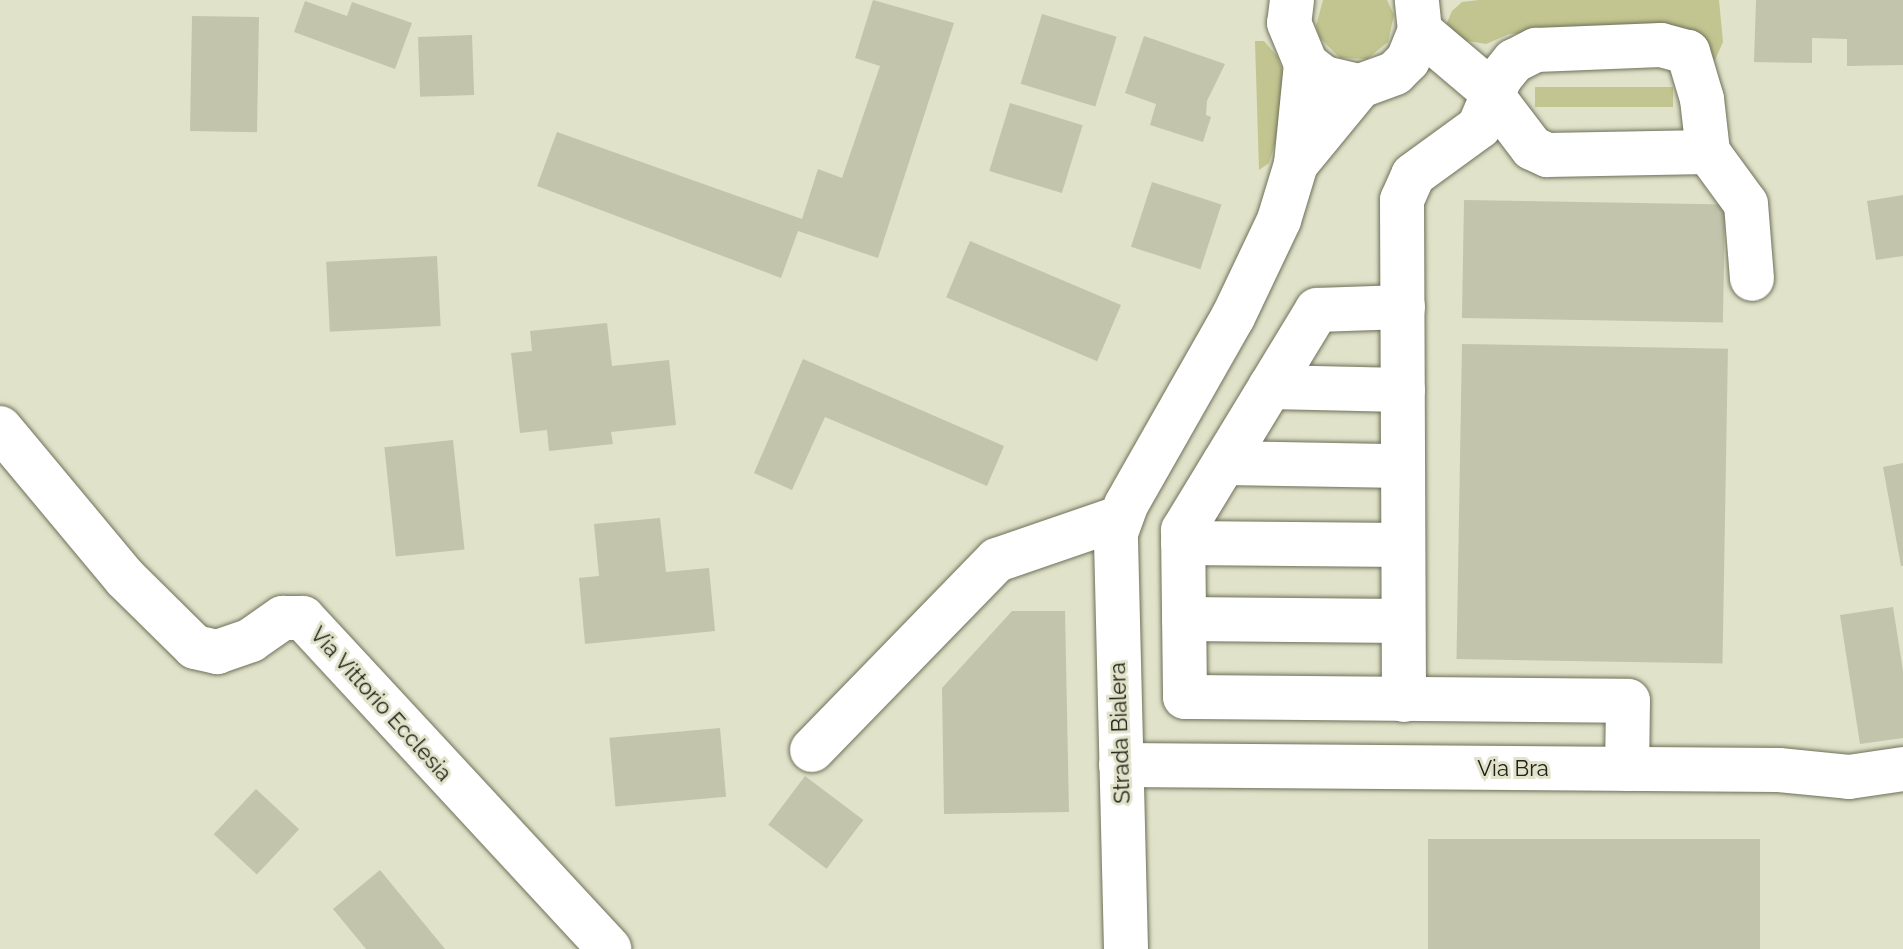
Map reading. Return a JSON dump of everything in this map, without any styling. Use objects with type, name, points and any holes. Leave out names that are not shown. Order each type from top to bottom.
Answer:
[{"type":"street","points":[[1292,0],[1289,23],[1306,64],[1332,82],[1360,86],[1395,73],[1419,20],[1492,97],[1532,148],[1547,155],[1708,152]]},
{"type":"street","points":[[1404,700],[1403,307],[1406,190],[1427,162],[1479,127],[1492,97],[1514,61],[1536,50],[1677,47],[1694,60],[1708,152],[1746,204],[1752,279]]},
{"type":"street","name":"Strada Bialera","points":[[1126,949],[1115,569],[1119,518],[1262,259],[1296,164],[1306,64]]},
{"type":"street","name":"Strada Bialera","points":[[1296,164],[1360,86]]},
{"type":"street","points":[[1403,307],[1317,310],[1183,530],[1185,697],[1628,701],[1627,769]]},
{"type":"street","points":[[1270,387],[1403,390]]},
{"type":"street","name":"Via Vittorio Ecclesia","points":[[0,428],[125,578],[195,647],[217,652],[251,640],[283,618],[303,618],[599,946]]},
{"type":"street","points":[[1224,463],[1403,466]]},
{"type":"street","points":[[812,750],[997,560],[1119,518]]},
{"type":"street","points":[[1183,543],[1403,545]]},
{"type":"street","points":[[1184,619],[1403,621]]},
{"type":"street","name":"Via Bra","points":[[1121,765],[1779,770],[1849,777],[1903,769]]},
{"type":"green space","points":[[1323,0],[1387,0],[1394,15],[1388,42],[1367,59],[1340,58],[1320,38],[1316,26]]},
{"type":"green space","points":[[1719,0],[1723,42],[1711,69],[1539,32],[1509,34],[1486,44],[1457,39],[1446,25],[1452,11],[1462,2]]},
{"type":"green space","points":[[1255,41],[1264,41],[1277,56],[1287,83],[1285,112],[1269,163],[1259,170]]},
{"type":"green space","points":[[1535,87],[1673,87],[1673,107],[1535,107]]},
{"type":"building","points":[[873,0],[954,23],[878,258],[798,231],[781,278],[537,186],[557,132],[802,219],[818,169],[842,178],[880,66],[855,58]]},
{"type":"building","points":[[1756,0],[1903,0],[1903,65],[1847,66],[1847,39],[1812,38],[1812,63],[1754,62]]},
{"type":"building","points":[[305,1],[347,16],[352,2],[412,23],[395,69],[294,32]]},
{"type":"building","points":[[1042,14],[1117,37],[1095,107],[1021,84]]},
{"type":"building","points":[[192,16],[259,17],[257,132],[190,131]]},
{"type":"building","points":[[472,35],[474,95],[420,97],[418,37]]},
{"type":"building","points":[[1144,36],[1225,64],[1207,101],[1206,115],[1211,117],[1203,142],[1150,125],[1156,104],[1125,93]]},
{"type":"building","points":[[1010,103],[1083,125],[1062,193],[989,171]]},
{"type":"building","points":[[1152,182],[1221,205],[1200,269],[1131,247]]},
{"type":"building","points":[[1903,195],[1903,256],[1876,260],[1867,201]]},
{"type":"building","points":[[1464,200],[1725,205],[1723,323],[1462,318]]},
{"type":"building","points":[[970,241],[1121,305],[1097,361],[946,297]]},
{"type":"building","points":[[437,256],[441,326],[330,332],[326,262]]},
{"type":"building","points":[[607,323],[612,366],[669,360],[676,425],[611,432],[613,444],[549,451],[547,430],[520,433],[511,353],[532,351],[530,331]]},
{"type":"building","points":[[1462,344],[1728,349],[1722,664],[1457,659]]},
{"type":"building","points":[[803,359],[1004,446],[987,486],[825,417],[792,490],[754,473]]},
{"type":"building","points":[[453,440],[464,549],[396,557],[384,447]]},
{"type":"building","points":[[1903,463],[1903,566],[1901,566],[1883,467]]},
{"type":"building","points":[[660,518],[666,572],[709,568],[715,631],[585,644],[579,578],[599,576],[594,524]]},
{"type":"building","points":[[1893,607],[1903,671],[1903,738],[1860,744],[1840,615]]},
{"type":"building","points":[[1012,611],[1065,611],[1069,812],[944,814],[942,688]]},
{"type":"building","points":[[720,728],[726,797],[615,806],[609,738]]},
{"type":"building","points":[[805,776],[863,820],[827,869],[768,825]]},
{"type":"building","points":[[256,789],[299,829],[257,875],[214,834]]},
{"type":"building","points":[[1428,839],[1760,839],[1760,949],[1428,949]]},
{"type":"building","points":[[380,870],[445,949],[366,949],[333,909]]}]
